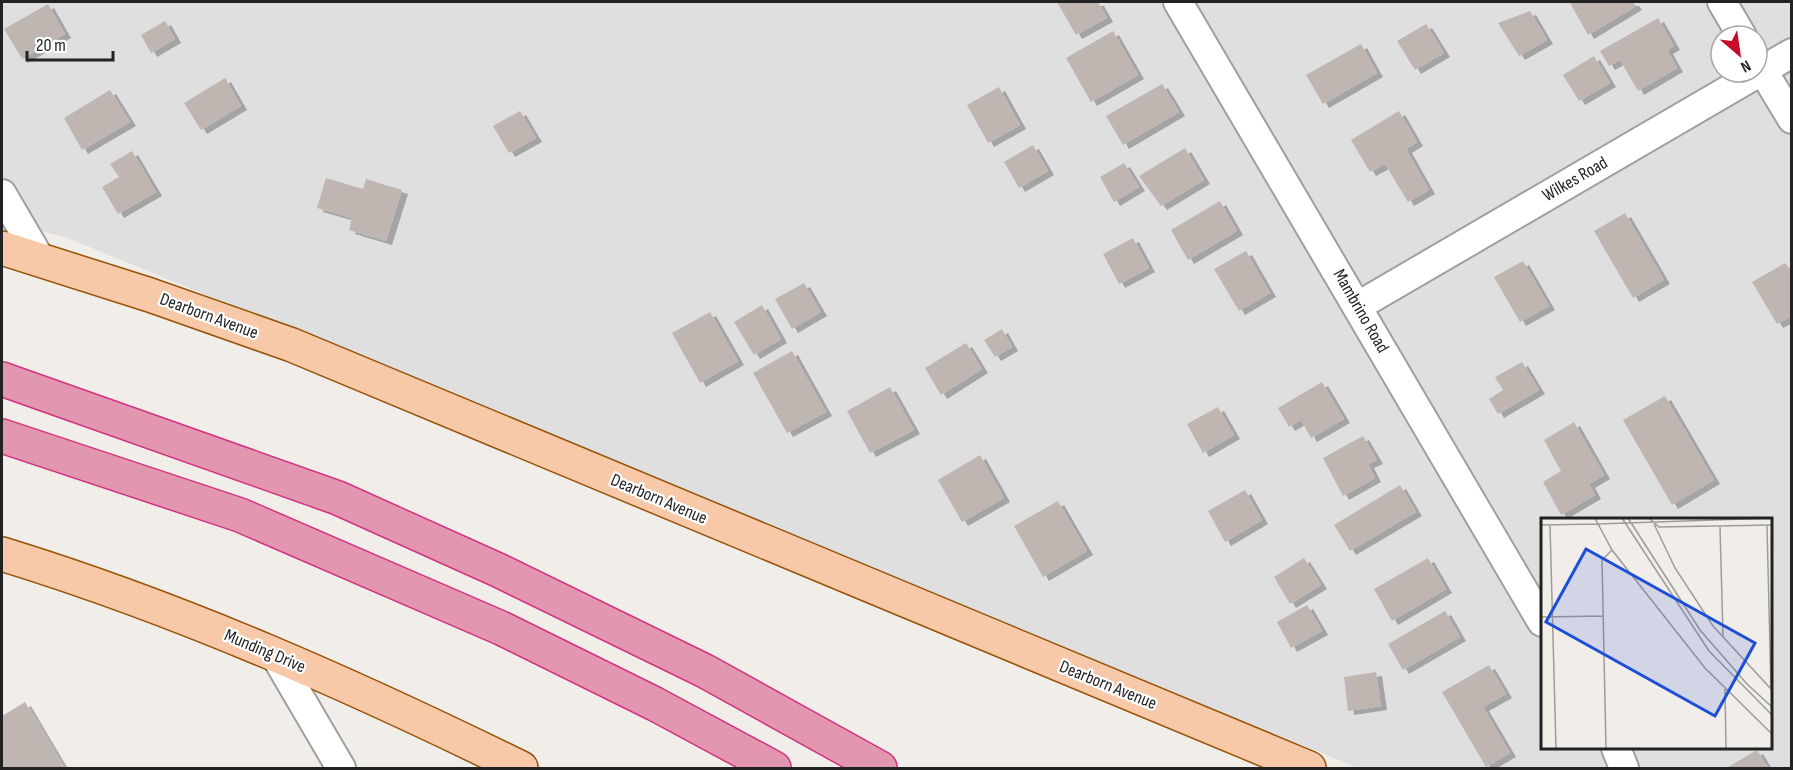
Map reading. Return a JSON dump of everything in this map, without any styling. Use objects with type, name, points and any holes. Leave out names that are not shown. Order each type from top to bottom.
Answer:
[{"type":"highway","points":[[2,379],[338,498],[498,570],[705,671],[880,768]]},
{"type":"highway","points":[[2,436],[240,515],[501,628],[655,704],[774,768]]},
{"type":"main road","name":"Dearborn Avenue","points":[[2,248],[292,345],[1309,768]]},
{"type":"main road","name":"Munding Drive","points":[[2,554],[136,599],[273,652],[521,768]]},
{"type":"street","name":"Mambrino Road","points":[[1178,2],[1541,620]]},
{"type":"street","points":[[1722,2],[1735,24]]},
{"type":"street","name":"Wilkes Road","points":[[1769,62],[1791,53]]},
{"type":"street","points":[[1769,81],[1791,119]]},
{"type":"street","name":"Wilkes Road","points":[[1358,306],[1728,84]]},
{"type":"street","points":[[2,194],[39,259]]},
{"type":"street","points":[[273,652],[341,768]]},
{"type":"street","points":[[1617,749],[1624,768]]},
{"type":"shaded area","points":[[2,2],[1791,2],[1791,768],[1358,768],[65,237],[2,222]]},
{"type":"building","points":[[1057,2],[1098,2],[1107,18],[1076,35]]},
{"type":"building","points":[[1633,2],[1636,6],[1588,35],[1570,3]]},
{"type":"building","points":[[48,4],[65,34],[22,59],[4,29]]},
{"type":"building","points":[[1530,11],[1547,40],[1519,56],[1498,23]]},
{"type":"building","points":[[1658,18],[1674,46],[1667,50],[1677,68],[1638,91],[1620,60],[1609,66],[1600,51]]},
{"type":"building","points":[[165,21],[175,39],[151,53],[141,35]]},
{"type":"building","points":[[1426,24],[1444,53],[1415,70],[1397,41]]},
{"type":"building","points":[[1113,31],[1138,75],[1091,102],[1066,58]]},
{"type":"building","points":[[1361,44],[1377,73],[1323,104],[1306,75]]},
{"type":"building","points":[[1594,56],[1610,83],[1579,101],[1563,75]]},
{"type":"building","points":[[225,78],[241,106],[201,130],[184,103]]},
{"type":"building","points":[[1162,84],[1179,112],[1123,145],[1106,116]]},
{"type":"building","points":[[999,87],[1020,125],[988,143],[967,105]]},
{"type":"building","points":[[110,90],[130,122],[82,150],[64,118]]},
{"type":"building","points":[[520,111],[536,138],[509,153],[493,126]]},
{"type":"building","points":[[1399,111],[1417,142],[1406,149],[1429,190],[1408,202],[1385,164],[1370,172],[1351,140]]},
{"type":"building","points":[[1033,145],[1048,171],[1019,188],[1004,162]]},
{"type":"building","points":[[1185,148],[1204,180],[1161,206],[1139,176]]},
{"type":"building","points":[[132,151],[156,192],[118,214],[102,187],[119,177],[110,164]]},
{"type":"building","points":[[1124,163],[1139,187],[1114,202],[1100,177]]},
{"type":"building","points":[[326,178],[363,189],[366,179],[402,190],[386,241],[349,230],[352,218],[317,208]]},
{"type":"building","points":[[1220,201],[1237,231],[1188,260],[1171,230]]},
{"type":"building","points":[[1625,213],[1664,280],[1633,298],[1594,231]]},
{"type":"building","points":[[1133,238],[1149,268],[1119,284],[1103,254]]},
{"type":"building","points":[[1246,251],[1270,293],[1239,311],[1214,269]]},
{"type":"building","points":[[1523,261],[1549,306],[1520,322],[1494,277]]},
{"type":"building","points":[[1785,263],[1792,273],[1792,316],[1777,324],[1752,282]]},
{"type":"building","points":[[804,283],[821,312],[792,329],[775,299]]},
{"type":"building","points":[[762,305],[781,339],[754,355],[734,322]]},
{"type":"building","points":[[710,312],[738,361],[700,383],[672,333]]},
{"type":"building","points":[[1002,329],[1012,347],[995,357],[984,340]]},
{"type":"building","points":[[966,343],[982,369],[941,395],[925,368]]},
{"type":"building","points":[[792,351],[826,412],[787,433],[753,373]]},
{"type":"building","points":[[1522,362],[1539,390],[1498,414],[1489,399],[1503,390],[1495,377]]},
{"type":"building","points":[[1322,382],[1344,419],[1311,438],[1301,420],[1289,427],[1278,408]]},
{"type":"building","points":[[890,387],[914,430],[870,453],[847,411]]},
{"type":"building","points":[[1665,396],[1714,480],[1672,505],[1623,420]]},
{"type":"building","points":[[1218,407],[1234,435],[1203,453],[1187,424]]},
{"type":"building","points":[[1574,422],[1604,475],[1589,484],[1595,495],[1561,515],[1543,482],[1561,471],[1544,440]]},
{"type":"building","points":[[1363,436],[1377,460],[1368,464],[1375,478],[1343,496],[1323,458]]},
{"type":"building","points":[[980,455],[1004,498],[962,522],[938,480]]},
{"type":"building","points":[[1400,485],[1416,512],[1350,551],[1334,525]]},
{"type":"building","points":[[1245,490],[1262,520],[1225,542],[1208,511]]},
{"type":"building","points":[[1058,501],[1087,551],[1043,577],[1014,526]]},
{"type":"building","points":[[1304,558],[1321,585],[1290,604],[1274,577]]},
{"type":"building","points":[[1428,558],[1446,589],[1392,621],[1374,589]]},
{"type":"building","points":[[1307,605],[1322,631],[1291,648],[1277,622]]},
{"type":"building","points":[[1445,611],[1460,637],[1403,670],[1388,644]]},
{"type":"building","points":[[1489,665],[1506,694],[1483,707],[1510,753],[1486,767],[1442,692]]},
{"type":"building","points":[[1376,672],[1381,706],[1348,711],[1344,677]]},
{"type":"building","points":[[25,702],[64,768],[2,768],[2,716]]},
{"type":"building","points":[[1757,750],[1768,768],[1728,767]]}]
